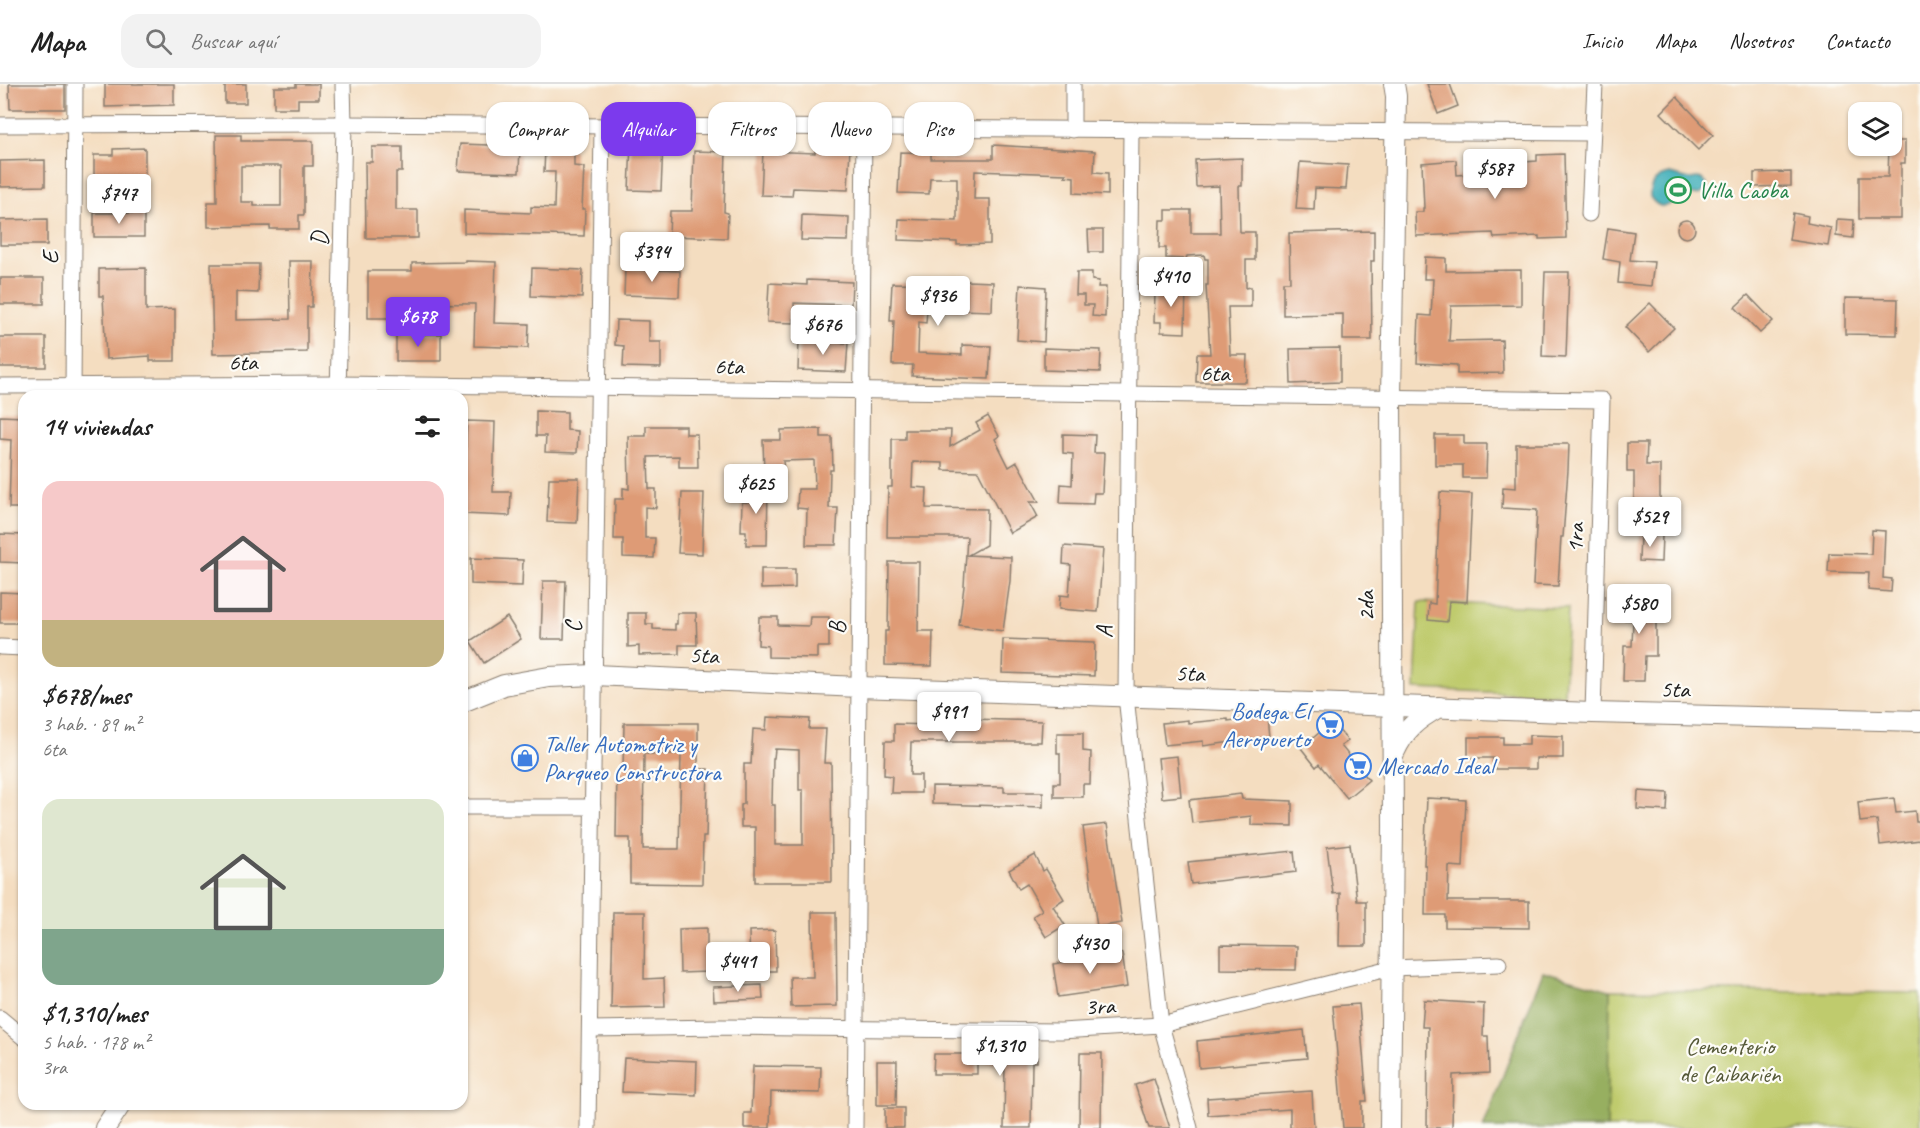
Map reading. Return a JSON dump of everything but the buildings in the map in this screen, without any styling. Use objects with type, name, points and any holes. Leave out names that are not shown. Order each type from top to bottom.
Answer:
[{"type":"street","name":"E","points":[[73,390],[75,84]]},
{"type":"street","name":"D","points":[[338,390],[343,84]]},
{"type":"street","points":[[1073,84],[1073,130]]},
{"type":"street","name":"2da","points":[[1390,1128],[1393,756],[1391,398],[1396,132],[1394,84]]},
{"type":"street","points":[[1589,214],[1595,84]]},
{"type":"street","points":[[0,125],[601,126]]},
{"type":"street","points":[[696,127],[808,128]]},
{"type":"street","points":[[892,128],[1592,134]]},
{"type":"street","name":"A","points":[[1131,130],[1126,696],[1161,1025],[1190,1128]]},
{"type":"street","name":"C","points":[[588,1128],[602,156]]},
{"type":"street","name":"B","points":[[855,1128],[864,156]]},
{"type":"street","name":"6ta","points":[[0,386],[58,390]]},
{"type":"street","name":"6ta","points":[[338,390],[598,387],[1602,400]]},
{"type":"street","name":"1ra","points":[[1593,713],[1602,400]]},
{"type":"street","points":[[0,647],[18,648]]},
{"type":"street","name":"5ta","points":[[468,700],[504,685],[549,677],[594,675],[859,687],[1593,713],[1920,721]]},
{"type":"street","points":[[1393,756],[1401,738],[1418,719],[1440,707]]},
{"type":"street","points":[[468,807],[593,807]]},
{"type":"street","name":"3ra","points":[[590,1029],[721,1027],[1061,1031],[1161,1025],[1391,968],[1499,964]]},
{"type":"street","points":[[0,1018],[18,1033]]},
{"type":"green space","points":[[1419,602],[1568,608],[1564,695],[1415,689]]},
{"type":"green space","points":[[1543,971],[1610,990],[1607,1128],[1483,1128]]},
{"type":"green space","name":"Cementerio de Caibarién","points":[[1610,990],[1920,993],[1920,1128],[1607,1128]]},
{"type":"water","name":"Villa Caoba","points":[[1670,174],[1690,179],[1703,179],[1707,185],[1703,193],[1693,195],[1680,193],[1666,206],[1658,205],[1650,197],[1652,184],[1661,176]]},
{"type":"place","name":"Villa Caoba","points":[[1678,190]]},
{"type":"place","name":"Bodega El Aeropuerto","points":[[1330,725]]},
{"type":"place","name":"Taller Automotriz y Parqueo Constructora","points":[[525,758]]},
{"type":"place","name":"Mercado Ideal","points":[[1358,766]]}]
